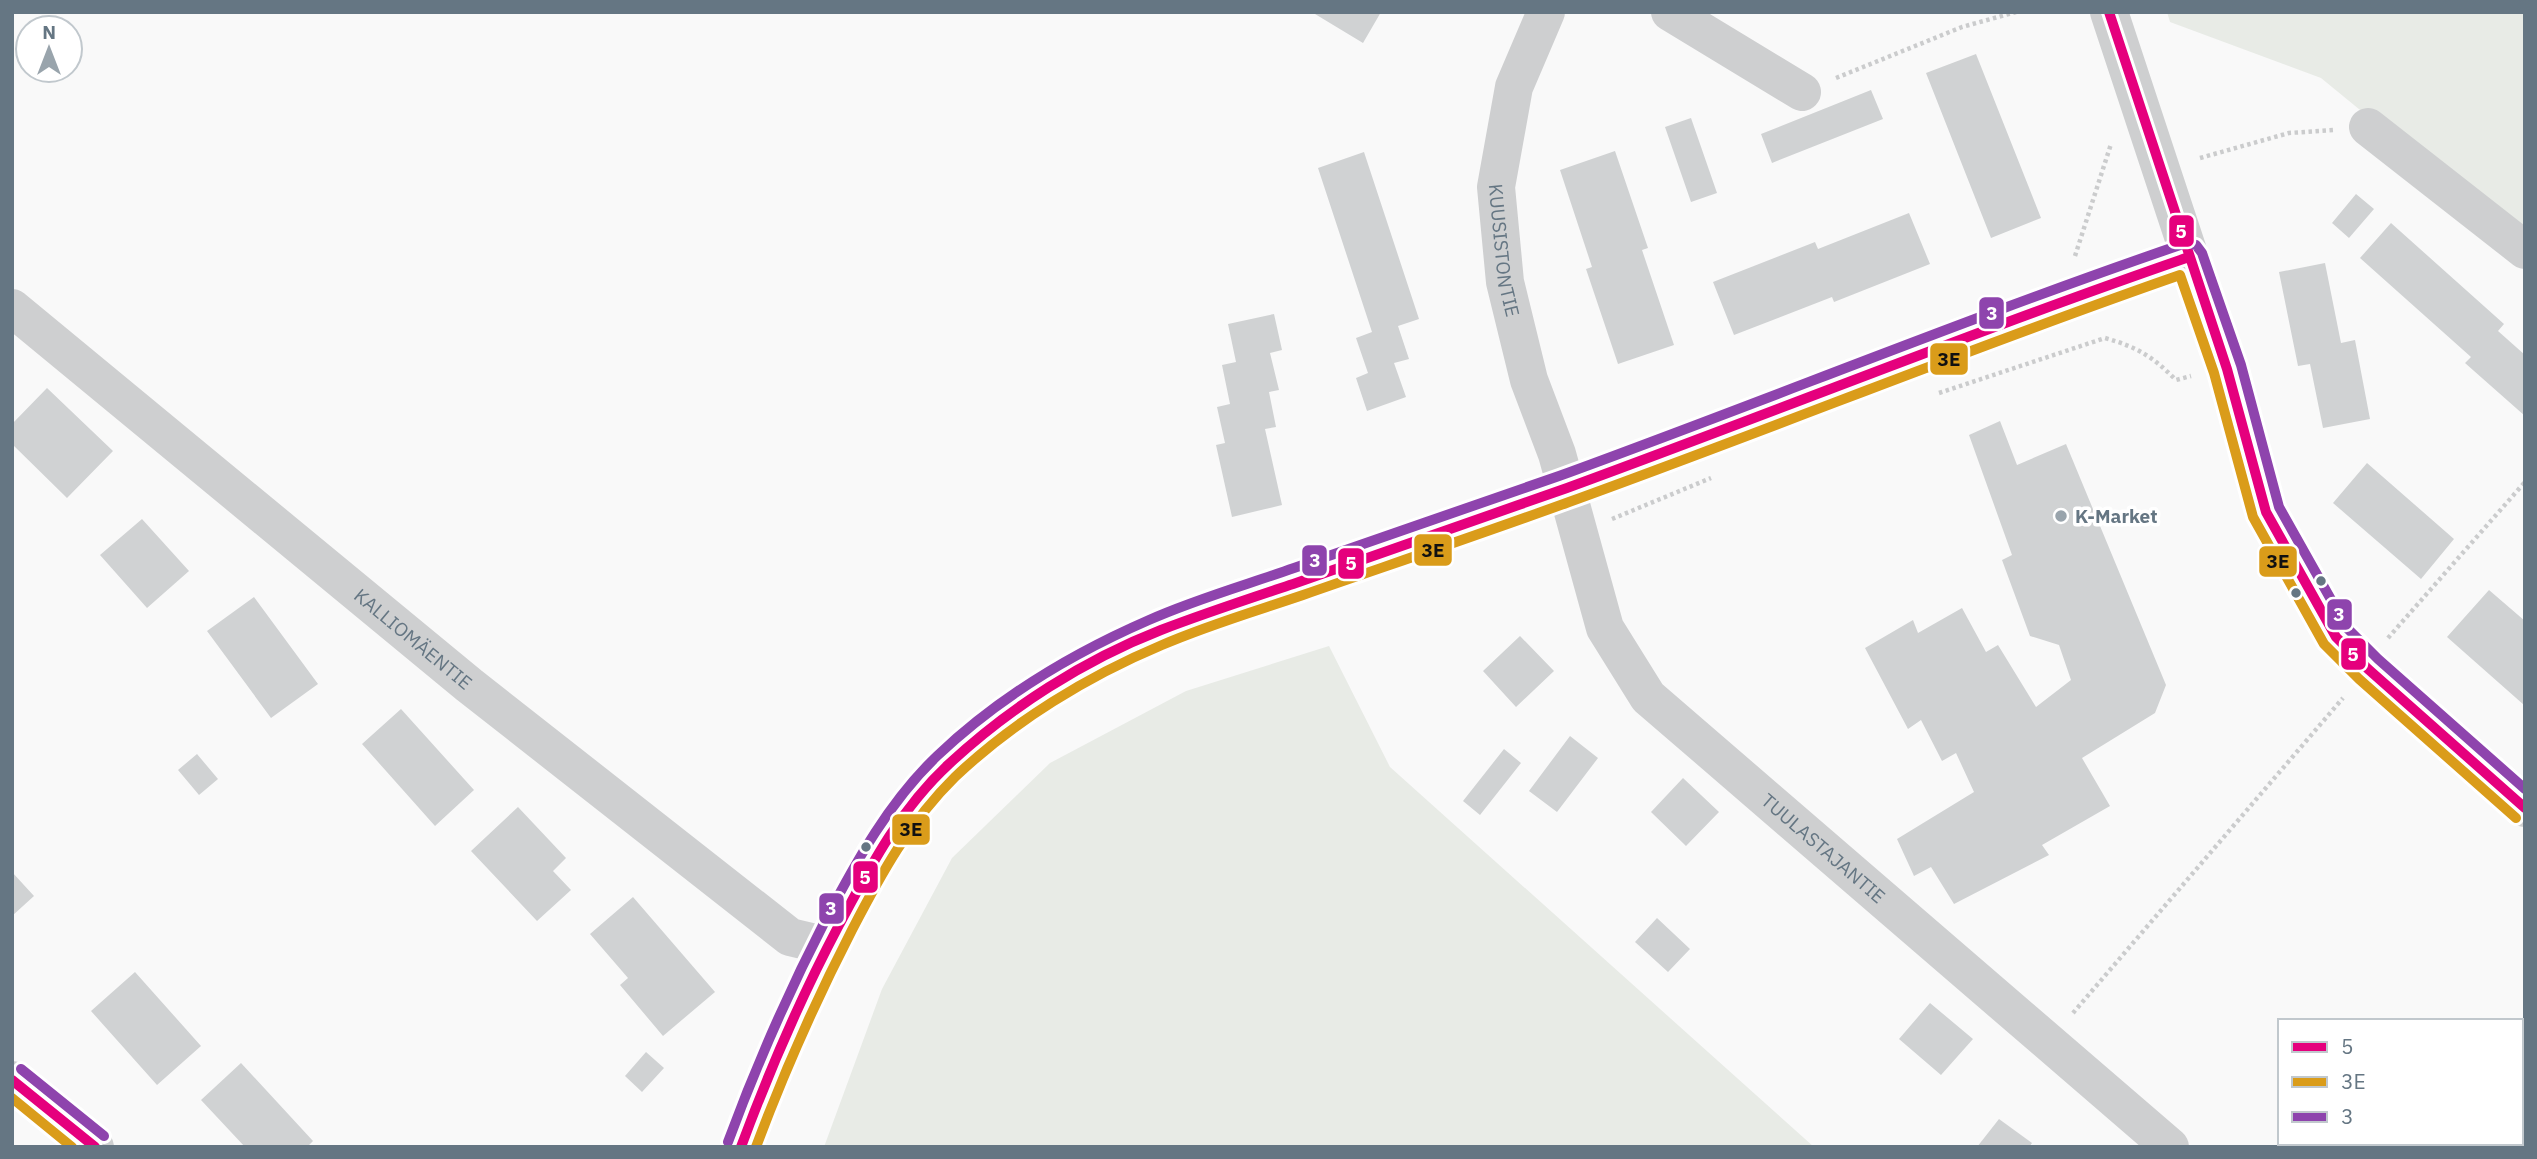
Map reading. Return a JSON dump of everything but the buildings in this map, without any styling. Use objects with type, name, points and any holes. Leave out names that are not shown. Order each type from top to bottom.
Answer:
[{"type":"street","name":"KUUSISTONTIE","points":[[1546,12],[1514,86],[1496,187],[1505,282],[1529,380],[1566,488]]},
{"type":"street","points":[[1670,12],[1802,92]]},
{"type":"street","points":[[2109,12],[2227,369],[2266,512],[2336,637],[2368,669],[2525,808]]},
{"type":"street","points":[[2368,127],[2525,250]]},
{"type":"street","points":[[741,1147],[759,1098],[828,946],[886,836],[921,792],[976,740],[1042,692],[1109,653],[1158,631],[1566,488],[2085,293],[2189,257]]},
{"type":"street","name":"KALLIOMÄENTIE","points":[[12,308],[469,685],[704,870],[790,937],[828,946]]},
{"type":"street","name":"TUULASTAJANTIE","points":[[1566,488],[1605,628],[1648,697],[2170,1147]]},
{"type":"street","points":[[12,1080],[95,1147]]},
{"type":"path","points":[[1802,92],[1962,27],[2016,12]]},
{"type":"path","points":[[2200,158],[2289,134],[2368,127]]},
{"type":"path","points":[[2105,338],[2085,293],[2074,259],[2114,136],[2149,135]]},
{"type":"path","points":[[2048,1043],[2368,669],[2383,643],[2525,482]]},
{"type":"shaded area","points":[[2167,12],[2525,12],[2525,245],[2321,78],[2170,22]]},
{"type":"shaded area","points":[[1329,646],[1390,767],[1814,1147],[824,1147],[882,989],[952,858],[1050,763],[1186,691]]},
{"type":"transit line","name":"5","points":[[2109,12],[2227,369],[2266,512],[2336,637],[2368,669],[2525,808]]},
{"type":"transit line","name":"3","points":[[728,1142],[799,974],[838,897],[889,812],[937,756],[985,715],[1037,679],[1092,647],[1185,605],[1559,476],[2028,299],[2186,243],[2196,245],[2202,253],[2241,365],[2279,507],[2347,628],[2378,659],[2525,789]]},
{"type":"transit line","name":"5","points":[[741,1147],[774,1062],[812,979],[851,903],[901,819],[931,781],[972,743],[1049,687],[1132,642],[1178,624],[1567,488],[2189,257]]},
{"type":"transit line","name":"3E","points":[[756,1147],[789,1064],[826,983],[897,849],[924,812],[955,777],[1002,737],[1053,702],[1134,657],[1197,631],[1569,502],[2180,275],[2214,373],[2253,517],[2324,644],[2359,679],[2516,818]]},
{"type":"transit line","name":"3","points":[[21,1069],[104,1136]]},
{"type":"transit line","name":"5","points":[[12,1080],[95,1147]]},
{"type":"transit line","name":"3E","points":[[12,1098],[72,1147]]},
{"type":"place","name":"K-Market","points":[[2061,516]]}]
